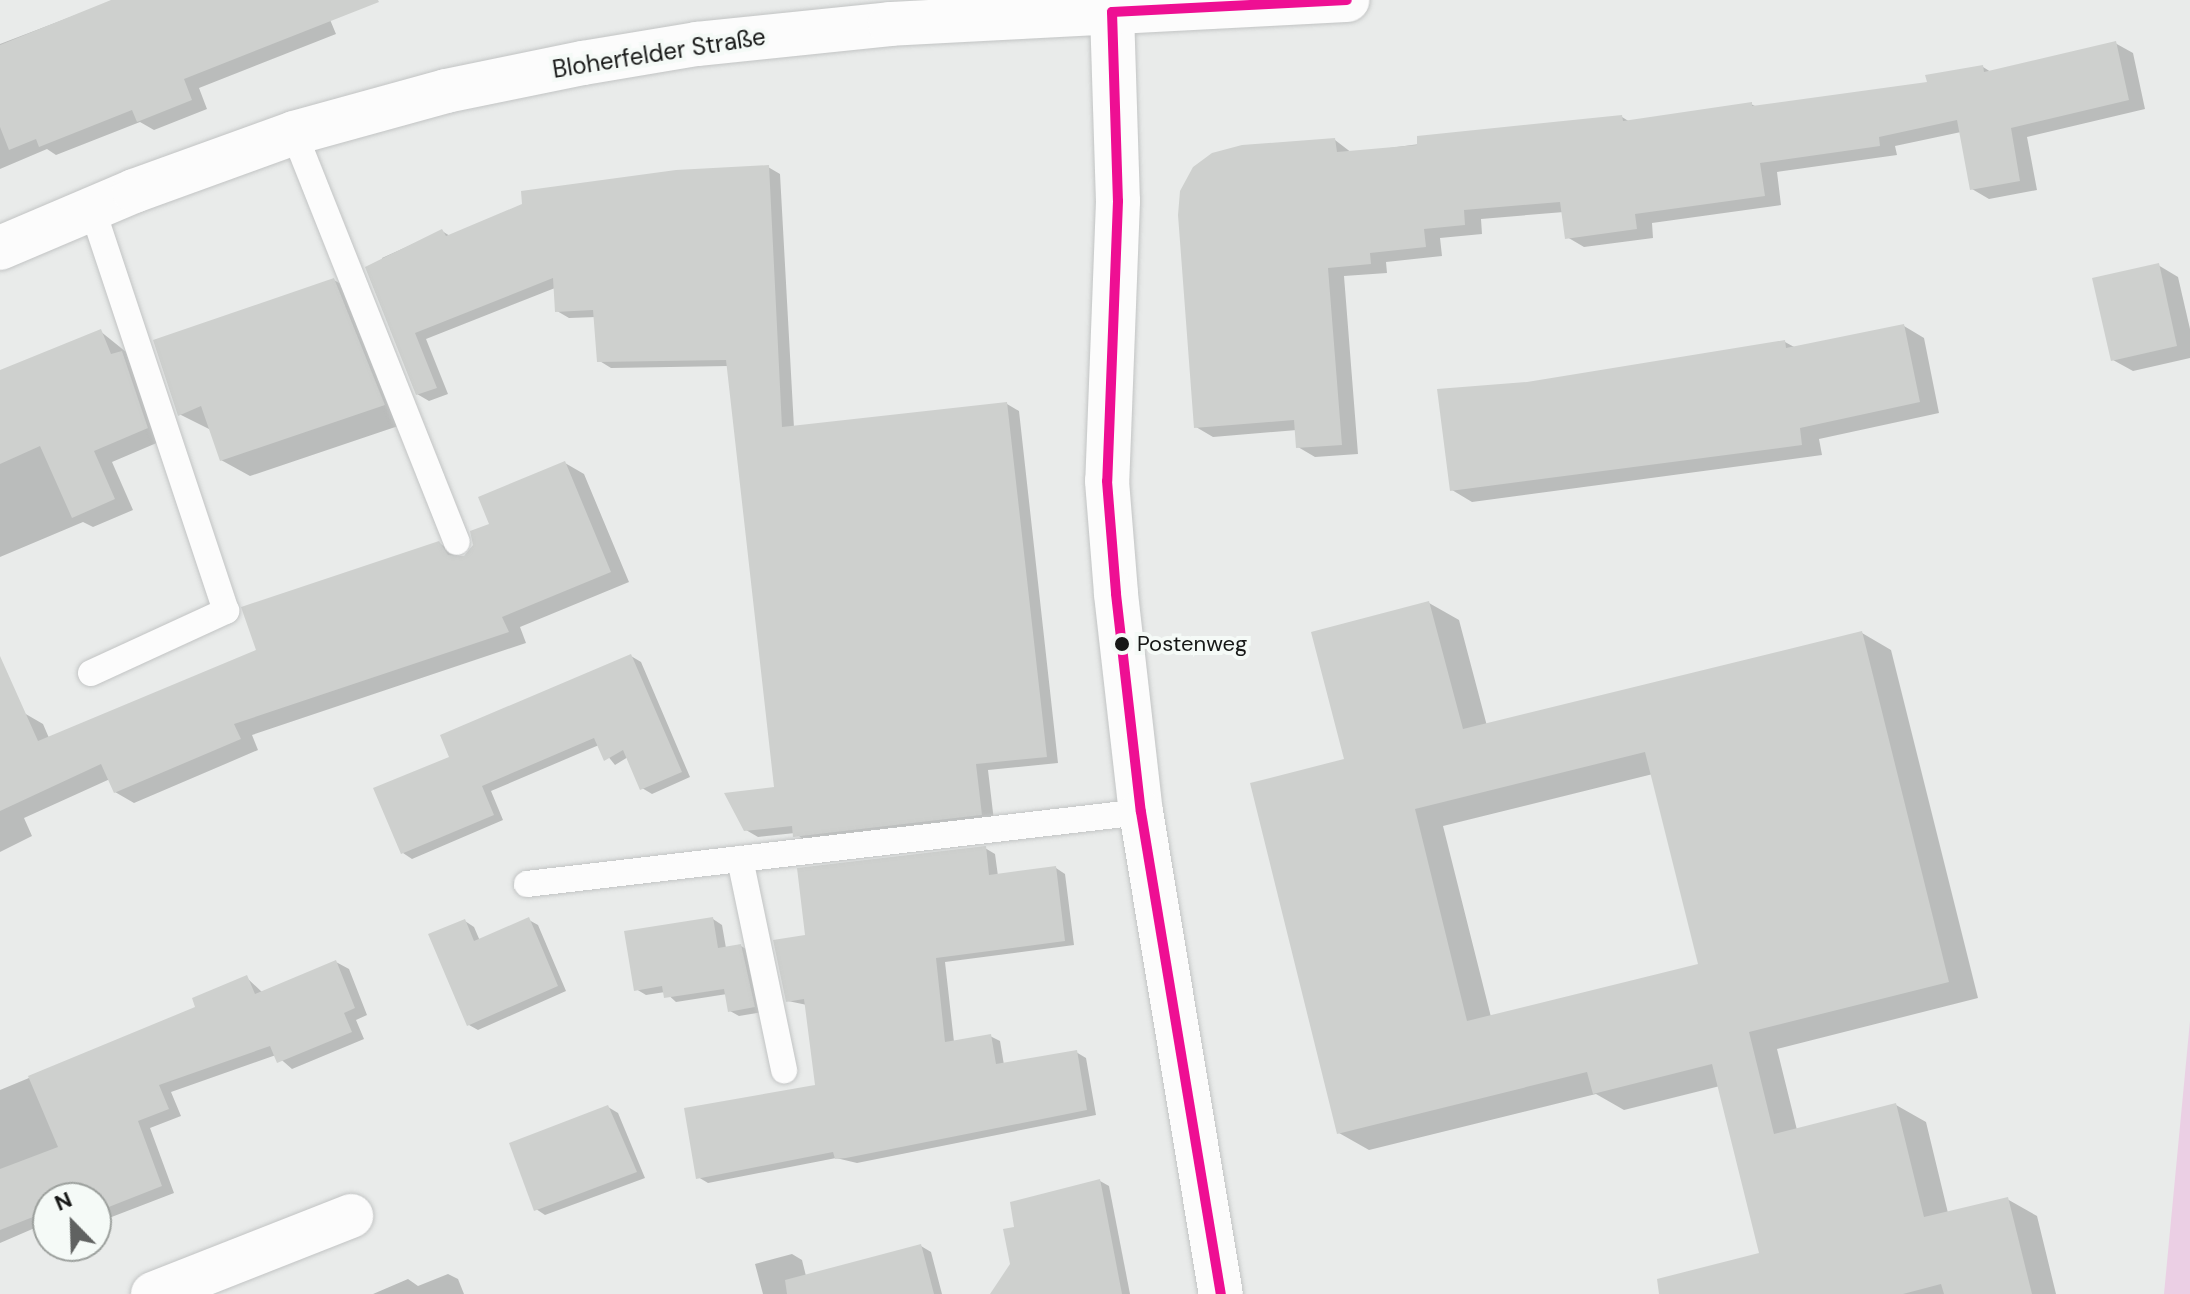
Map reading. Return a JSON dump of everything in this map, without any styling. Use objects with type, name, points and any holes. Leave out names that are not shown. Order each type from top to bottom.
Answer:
[{"type":"street","name":"Bloherfelder Straße","points":[[0,248],[92,209],[294,133],[446,91],[583,63],[887,12],[1112,12],[1347,0]]},
{"type":"street","points":[[1112,12],[1118,201],[1107,481],[1141,812],[1221,1294]]},
{"type":"street","points":[[153,1294],[351,1216]]},
{"type":"lane","points":[[294,133],[457,542]]},
{"type":"lane","points":[[91,673],[226,611],[92,209]]},
{"type":"lane","points":[[527,884],[1141,812]]},
{"type":"lane","points":[[740,859],[784,1070]]},
{"type":"shaded area","points":[[2190,1021],[2190,1294],[2164,1294]]},
{"type":"building","points":[[111,0],[379,2],[184,79],[192,100],[137,122],[132,110],[39,147],[36,139],[9,150],[0,127],[0,45]]},
{"type":"building","points":[[2116,41],[2129,100],[2011,128],[2020,181],[1970,190],[1957,120],[1879,137],[1880,146],[1760,163],[1765,196],[1635,214],[1637,229],[1565,239],[1560,202],[1464,210],[1465,225],[1424,229],[1426,247],[1370,253],[1371,264],[1328,268],[1342,445],[1296,448],[1294,420],[1194,428],[1178,215],[1180,191],[1193,167],[1212,153],[1242,145],[1335,138],[1337,152],[1417,145],[1417,136],[1622,115],[1623,121],[1752,102],[1752,106],[1927,82],[1925,75],[1983,65],[1984,72]]},
{"type":"building","points":[[769,165],[782,427],[1007,402],[1047,757],[976,764],[982,815],[793,837],[792,826],[744,831],[724,793],[774,787],[726,360],[597,362],[593,310],[555,312],[553,278],[415,333],[437,388],[416,395],[365,267],[442,229],[446,236],[522,204],[521,191],[676,170]]},
{"type":"building","points":[[2159,263],[2177,346],[2111,361],[2092,278]]},
{"type":"building","points":[[334,278],[385,405],[220,461],[201,406],[178,416],[153,340]]},
{"type":"building","points":[[1904,324],[1920,402],[1800,428],[1802,445],[1450,491],[1437,389],[1527,382],[1785,340],[1786,348]]},
{"type":"building","points":[[101,329],[111,354],[122,351],[148,428],[94,451],[115,499],[72,518],[40,446],[0,464],[0,370]]},
{"type":"building","points":[[565,461],[611,572],[502,617],[509,632],[234,724],[241,739],[114,793],[101,764],[0,811],[0,656],[38,741],[256,650],[241,607],[439,541],[448,555],[464,556],[473,545],[470,531],[489,524],[478,497]]},
{"type":"building","points":[[1429,601],[1463,729],[1862,631],[1949,982],[1749,1032],[1774,1134],[1896,1103],[1924,1217],[2008,1197],[2032,1294],[1944,1294],[1941,1284],[1903,1294],[1659,1294],[1657,1279],[1759,1253],[1712,1064],[1593,1094],[1587,1072],[1337,1134],[1250,783],[1344,759],[1311,632]],"holes":[[[1645,752],[1698,964],[1467,1021],[1415,809]]]},
{"type":"building","points":[[631,654],[682,772],[640,790],[623,750],[604,761],[594,738],[482,786],[494,815],[401,854],[373,788],[449,757],[440,735]]},
{"type":"building","points":[[986,846],[989,875],[1056,866],[1065,941],[936,958],[945,1042],[991,1034],[996,1064],[1077,1050],[1087,1110],[846,1158],[835,1159],[833,1152],[696,1179],[684,1108],[815,1085],[804,999],[786,1002],[773,940],[805,935],[797,868]]},
{"type":"building","points":[[529,917],[558,986],[467,1026],[428,934],[465,919],[474,941]]},
{"type":"building","points":[[713,917],[718,948],[741,944],[755,1007],[728,1012],[724,989],[664,998],[662,986],[634,991],[624,931]]},
{"type":"building","points":[[336,960],[355,1008],[344,1013],[352,1032],[277,1063],[270,1046],[159,1085],[169,1109],[138,1121],[162,1186],[112,1206],[112,1182],[32,1182],[32,1217],[0,1230],[0,1169],[58,1147],[28,1076],[195,1007],[192,998],[247,975],[255,994]]},
{"type":"building","points":[[608,1105],[637,1172],[534,1211],[509,1143]]},
{"type":"building","points":[[1100,1179],[1122,1294],[990,1294],[1010,1264],[1003,1229],[1014,1227],[1010,1202]]},
{"type":"building","points":[[921,1244],[934,1294],[787,1294],[785,1280]]},
{"type":"transit line","points":[[1112,12],[1347,0]]},
{"type":"transit line","points":[[1112,12],[1118,201],[1107,481],[1116,594],[1141,812],[1221,1294]]},
{"type":"place","name":"Postenweg","points":[[1122,644]]}]
